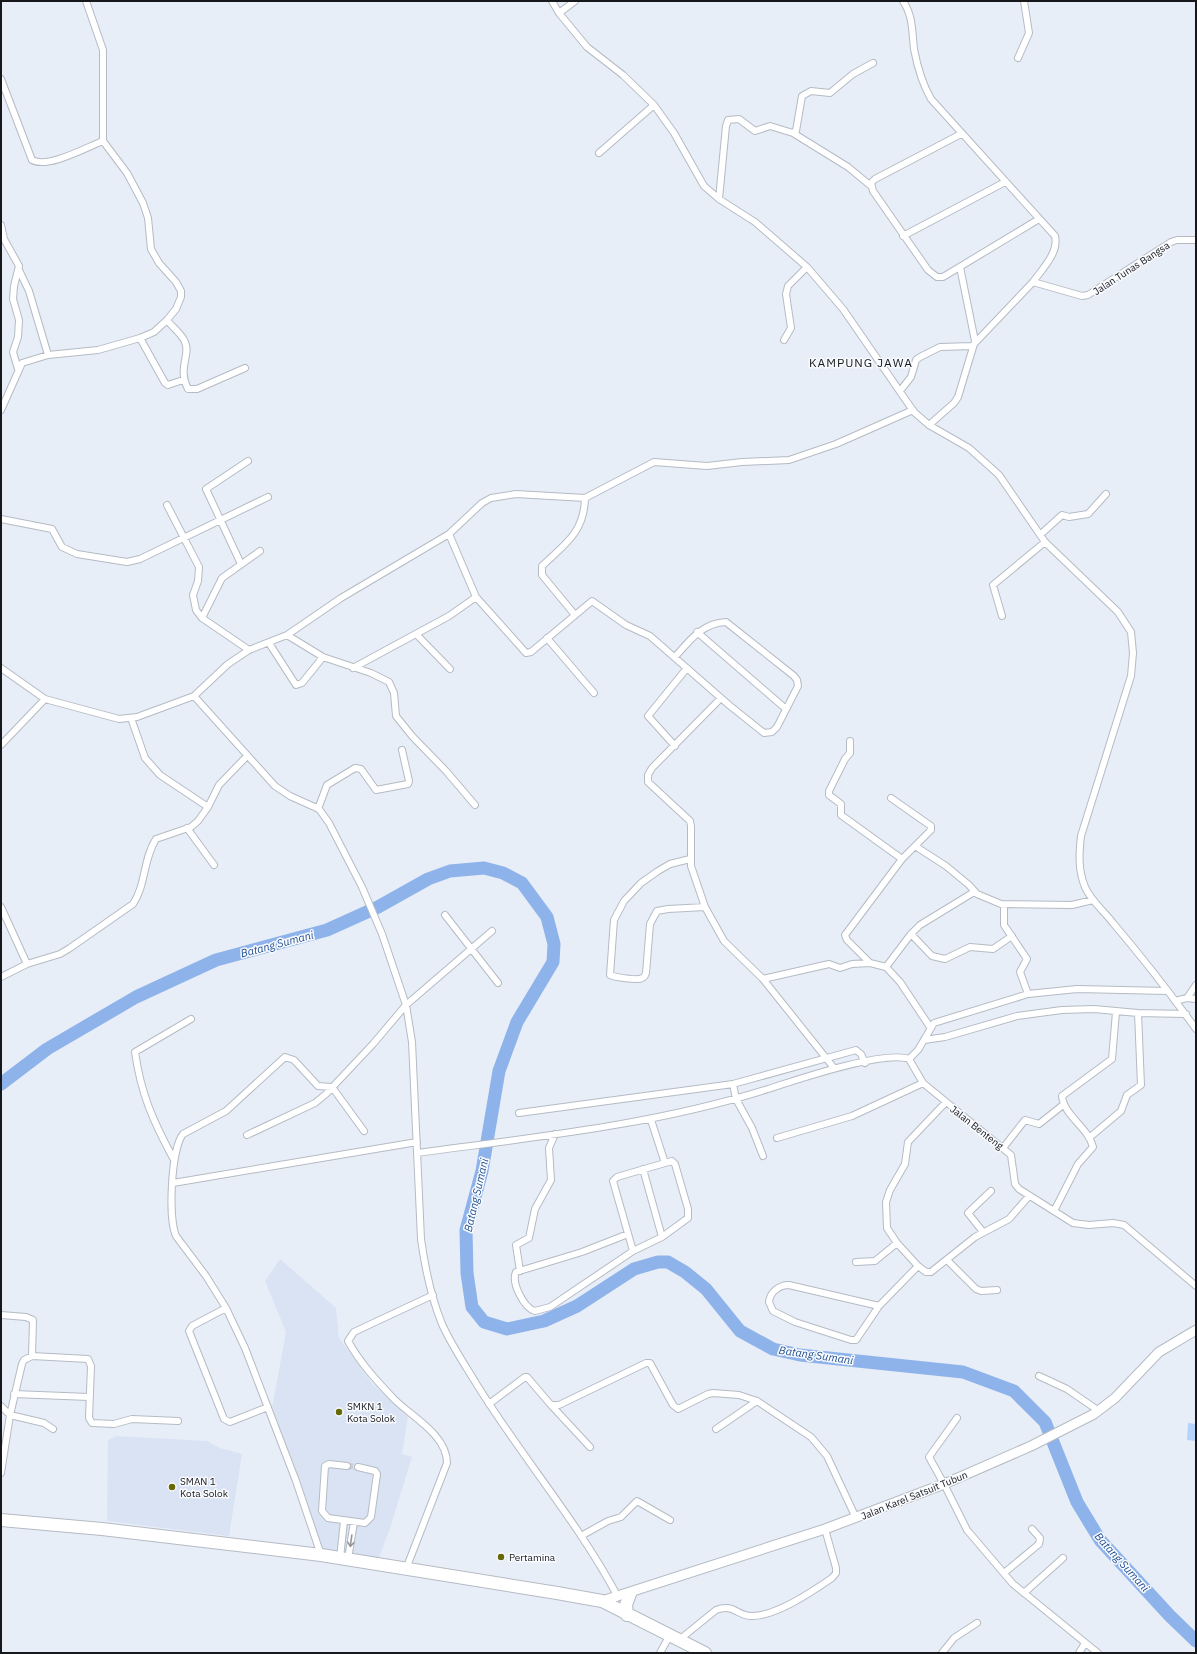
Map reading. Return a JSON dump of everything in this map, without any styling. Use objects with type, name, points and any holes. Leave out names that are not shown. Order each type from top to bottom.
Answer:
[{"type":"highway","points":[[1,1520],[102,1529],[321,1555],[557,1593],[602,1602],[705,1653]]},
{"type":"highway","points":[[627,1615],[626,1605],[630,1594]]},
{"type":"street","points":[[1,410],[18,369],[27,360],[48,355],[98,350],[140,338],[154,332],[167,320],[180,303],[181,292],[169,272],[159,263],[151,248],[148,218],[143,203],[127,173],[103,141],[103,50],[86,1]]},
{"type":"street","points":[[552,1],[559,13],[587,47],[622,75],[654,105],[674,133],[704,186],[719,199],[755,222],[807,267],[843,309],[913,410],[929,425],[969,448],[994,470],[1041,534],[1045,542],[1118,612],[1131,632],[1133,652],[1131,676],[1081,836],[1079,854],[1081,874],[1086,888],[1093,900],[1113,922],[1186,1014],[1196,1029]]},
{"type":"street","points":[[559,13],[574,1]]},
{"type":"street","points":[[903,1],[908,8],[912,24],[915,50],[926,91],[961,134],[1055,236],[1056,244],[1053,254],[1033,282],[974,344],[958,397],[954,403],[929,425]]},
{"type":"street","points":[[1018,58],[1029,33],[1024,1]]},
{"type":"street","points":[[793,133],[796,131],[802,96],[811,91],[830,93],[853,74],[874,63]]},
{"type":"street","points":[[1,79],[32,160],[38,163],[53,161],[103,141]]},
{"type":"street","points":[[599,152],[654,105]]},
{"type":"street","points":[[719,199],[726,126],[728,120],[739,119],[755,131],[770,126],[793,133],[848,166],[871,186],[903,236],[928,270],[934,275],[943,277],[1039,219]]},
{"type":"street","points":[[871,186],[875,179],[961,134]]},
{"type":"street","points":[[903,236],[1005,182]]},
{"type":"street","points":[[1,225],[4,239],[18,262],[19,270],[29,291],[48,355]]},
{"type":"street","name":"Jalan Tunas Bangsa","points":[[1033,282],[1082,296],[1088,295],[1171,242],[1178,240],[1196,240]]},
{"type":"street","points":[[784,340],[791,328],[786,294],[788,286],[807,267]]},
{"type":"street","points":[[960,267],[974,344]]},
{"type":"street","points":[[18,369],[13,352],[18,337],[19,320],[13,299],[14,286],[19,270]]},
{"type":"street","points":[[167,320],[184,339],[186,346],[183,380],[188,389],[193,390],[245,368]]},
{"type":"street","points":[[140,338],[164,383],[168,385],[183,380]]},
{"type":"street","points":[[900,391],[911,377],[916,360],[920,357],[940,347],[974,344]]},
{"type":"street","points":[[1,668],[45,699],[119,719],[131,718],[194,696],[215,675],[249,650],[287,635],[337,601],[449,534],[482,503],[498,496],[516,494],[585,498],[650,462],[707,466],[742,462],[789,460],[856,436],[913,410]]},
{"type":"street","points":[[241,564],[206,489],[248,461]]},
{"type":"street","points":[[1041,534],[1062,515],[1069,517],[1088,514],[1106,494]]},
{"type":"street","points":[[1,519],[52,529],[62,547],[77,554],[128,562],[140,559],[268,497]]},
{"type":"street","points":[[574,615],[542,575],[541,570],[542,566],[571,539],[582,522],[585,498]]},
{"type":"street","points":[[168,505],[199,568],[193,602],[196,610],[202,618],[249,650]]},
{"type":"street","points":[[449,534],[476,598],[525,652],[531,652],[592,601],[626,625],[650,636],[721,698],[764,733],[772,732],[777,727],[798,686],[797,680],[794,676],[726,622],[697,632],[675,657]]},
{"type":"street","points":[[1002,616],[993,585],[1045,542]]},
{"type":"street","points":[[202,618],[222,578],[260,551]]},
{"type":"street","points":[[353,668],[449,616],[476,598]]},
{"type":"street","points":[[697,632],[786,709]]},
{"type":"street","points":[[416,634],[450,669]]},
{"type":"street","points":[[287,635],[323,657],[371,673],[389,682],[393,688],[396,716],[412,736],[446,771],[475,806]]},
{"type":"street","points":[[547,638],[594,693]]},
{"type":"street","points":[[268,643],[296,685],[302,683],[323,657]]},
{"type":"street","points":[[675,746],[648,716],[687,668]]},
{"type":"street","points":[[194,696],[274,786],[290,796],[318,809],[329,822],[362,887],[382,934],[406,1005],[412,1042],[421,1239],[425,1270],[442,1323],[489,1404],[582,1536],[601,1565],[618,1597]]},
{"type":"street","points":[[721,698],[652,768],[647,779],[650,786],[690,821],[690,859],[705,907],[724,941],[763,979],[834,1068]]},
{"type":"street","points":[[1,745],[45,699]]},
{"type":"street","points":[[131,718],[145,758],[160,775],[208,807]]},
{"type":"street","points":[[850,741],[850,754],[845,759],[828,794],[831,798],[841,804],[841,815],[902,859]]},
{"type":"street","points":[[318,809],[327,785],[356,768],[361,769],[376,790],[408,784],[409,781],[402,750]]},
{"type":"street","points":[[1,977],[27,964],[60,954],[125,911],[138,897],[149,852],[156,839],[187,828],[202,817],[219,785],[247,756]]},
{"type":"street","points":[[870,963],[847,940],[845,933],[902,859],[931,830],[931,826],[891,798]]},
{"type":"street","points":[[187,828],[214,866]]},
{"type":"street","points":[[915,846],[950,869],[969,885],[974,892],[1004,904],[1020,903],[1072,906],[1093,900]]},
{"type":"street","points":[[690,859],[670,864],[658,871],[641,883],[624,901],[614,920],[610,974],[615,977],[639,979],[644,977],[646,973],[650,924],[657,911],[662,909],[705,907]]},
{"type":"street","points":[[886,967],[910,934],[924,922],[974,892]]},
{"type":"street","points":[[1004,904],[1003,922],[1027,958],[1020,972],[1028,994]]},
{"type":"street","points":[[1,907],[27,964]]},
{"type":"street","points":[[445,915],[498,983]]},
{"type":"street","points":[[247,1135],[315,1103],[369,1049],[406,1005],[492,932]]},
{"type":"street","points":[[910,934],[932,956],[945,959],[970,947],[993,949],[1012,936]]},
{"type":"street","points":[[763,979],[829,964],[840,968],[852,964],[870,963],[886,967],[900,982],[930,1027]]},
{"type":"street","points":[[1187,998],[1196,985]]},
{"type":"street","points":[[418,1153],[534,1138],[651,1120],[736,1099],[834,1068],[896,1057],[909,1059],[924,1040],[930,1027],[934,1023],[1028,994],[1077,989],[1167,991]]},
{"type":"street","points":[[1175,1001],[1187,998],[1196,999]]},
{"type":"street","points":[[924,1040],[945,1037],[1017,1016],[1062,1010],[1094,1009],[1116,1012],[1186,1014]]},
{"type":"street","points":[[1054,1211],[1078,1164],[1093,1149],[1089,1138],[1063,1105],[1062,1094],[1112,1059],[1116,1012]]},
{"type":"street","points":[[1089,1138],[1121,1111],[1127,1095],[1141,1085],[1138,1013]]},
{"type":"street","points":[[174,1158],[154,1122],[146,1103],[135,1052],[190,1019]]},
{"type":"street","points":[[519,1113],[732,1084],[856,1050],[861,1054],[865,1063]]},
{"type":"street","points":[[321,1555],[296,1481],[245,1348],[226,1308],[206,1276],[176,1236],[173,1229],[171,1215],[174,1158],[178,1139],[183,1134],[226,1111],[282,1058],[294,1060],[318,1086],[332,1087],[364,1131]]},
{"type":"street","name":"Jalan Benteng","points":[[909,1059],[923,1083],[1011,1155],[1015,1184],[1019,1189],[1073,1223],[1089,1225],[1113,1223],[1124,1225],[1196,1286]]},
{"type":"street","points":[[777,1138],[852,1116],[923,1083]]},
{"type":"street","points":[[732,1084],[736,1099],[752,1128],[763,1156]]},
{"type":"street","points":[[946,1102],[910,1138],[907,1146],[905,1164],[887,1196],[887,1228],[897,1243],[918,1266],[926,1272],[931,1272],[975,1236],[1009,1219],[1029,1196]]},
{"type":"street","points":[[1003,1148],[1025,1120],[1039,1124],[1063,1105]]},
{"type":"street","points":[[651,1120],[665,1163]]},
{"type":"street","points":[[520,1271],[516,1245],[529,1238],[535,1209],[550,1184],[552,1177],[550,1148],[555,1134]]},
{"type":"street","points":[[173,1182],[417,1142]]},
{"type":"street","points":[[628,1234],[582,1252],[520,1271],[515,1276],[515,1283],[528,1308],[538,1311],[550,1306],[633,1251],[662,1236],[684,1222],[689,1212],[676,1164],[672,1161],[617,1177],[613,1182],[633,1251]]},
{"type":"street","points":[[643,1169],[662,1236]]},
{"type":"street","points":[[982,1232],[968,1214],[991,1191]]},
{"type":"street","points":[[856,1262],[875,1261],[897,1243]]},
{"type":"street","points":[[947,1260],[976,1289],[982,1291],[996,1290]]},
{"type":"street","points":[[878,1306],[789,1285],[782,1286],[775,1291],[769,1302],[773,1311],[791,1320],[854,1340],[859,1337],[878,1306],[918,1266]]},
{"type":"street","points":[[406,1569],[447,1463],[446,1450],[432,1433],[395,1400],[357,1358],[348,1341],[354,1332],[433,1295]]},
{"type":"street","points":[[226,1308],[192,1326],[190,1331],[224,1419],[230,1422],[268,1406]]},
{"type":"street","points":[[1,1315],[26,1317],[34,1320],[32,1356]]},
{"type":"street","name":"Jalan Karel Satsuit Tubun","points":[[602,1602],[856,1518],[944,1484],[1031,1446],[1099,1411],[1115,1398],[1159,1352],[1196,1330]]},
{"type":"street","points":[[1,1473],[14,1394],[22,1364],[24,1360],[32,1356],[88,1359],[91,1366],[89,1418],[92,1423],[114,1424],[128,1419],[178,1421]]},
{"type":"street","points":[[551,1405],[561,1404],[648,1362],[651,1364],[673,1405],[678,1409],[713,1393],[739,1395],[757,1401],[811,1438],[819,1446],[832,1465],[856,1518]]},
{"type":"street","points":[[1039,1376],[1067,1389],[1099,1411]]},
{"type":"street","points":[[489,1404],[525,1377],[528,1377],[551,1405],[590,1447]]},
{"type":"street","points":[[14,1394],[89,1397]]},
{"type":"street","points":[[716,1429],[757,1401]]},
{"type":"street","points":[[1,1406],[10,1415],[44,1423],[53,1429]]},
{"type":"street","points":[[957,1418],[929,1455],[929,1460],[944,1484],[967,1530],[1004,1573],[1024,1593],[1098,1653]]},
{"type":"street","points":[[347,1466],[329,1464],[325,1466],[321,1507],[323,1514],[328,1518],[365,1523],[370,1520],[377,1476],[375,1471],[358,1467]]},
{"type":"street","points":[[582,1536],[608,1521],[621,1518],[637,1500],[670,1520]]},
{"type":"street","points":[[344,1521],[344,1559]]},
{"type":"street","points":[[344,1559],[354,1522]]},
{"type":"street","points":[[660,1653],[675,1637],[716,1610],[723,1607],[730,1608],[748,1616],[760,1616],[801,1599],[832,1578],[836,1574],[836,1568],[825,1529]]},
{"type":"street","points":[[1004,1573],[1039,1544],[1040,1538],[1032,1530]]},
{"type":"street","points":[[1024,1593],[1063,1558]]},
{"type":"street","points":[[942,1653],[954,1638],[977,1623]]},
{"type":"street","points":[[1079,1653],[1085,1643]]},
{"type":"shaded area","name":"SMKN 1 Kota Solok","points":[[280,1259],[336,1308],[339,1338],[371,1382],[408,1417],[402,1454],[412,1457],[390,1528],[378,1560],[322,1552],[301,1483],[272,1408],[286,1332],[265,1281]]},
{"type":"shaded area","points":[[1188,1423],[1196,1424],[1196,1441],[1187,1440]]},
{"type":"shaded area","name":"SMAN 1 Kota Solok","points":[[117,1436],[207,1441],[220,1448],[242,1454],[229,1536],[107,1521],[108,1440]]},
{"type":"waterway","name":"Batang Sumani","points":[[1,1084],[47,1049],[136,997],[216,960],[327,930],[378,907],[428,879],[450,871],[484,868],[503,873],[522,883],[547,917],[554,944],[553,962],[517,1022],[499,1071],[482,1171],[466,1230],[467,1273],[472,1307],[484,1322],[507,1329],[544,1321],[577,1306],[634,1269],[658,1262],[668,1262],[685,1272],[706,1289],[740,1331],[773,1349],[800,1355],[963,1372],[1014,1391],[1045,1422],[1077,1502],[1100,1540],[1170,1616],[1196,1641]]},
{"type":"tunnel","points":[[347,1466],[358,1467]]},
{"type":"place","name":"SMKN 1 Kota Solok","points":[[339,1412]]},
{"type":"place","name":"SMAN 1 Kota Solok","points":[[172,1487]]},
{"type":"place","name":"Pertamina","points":[[501,1557]]},
{"type":"district","name":"KAMPUNG JAWA","points":[[861,363]]}]
